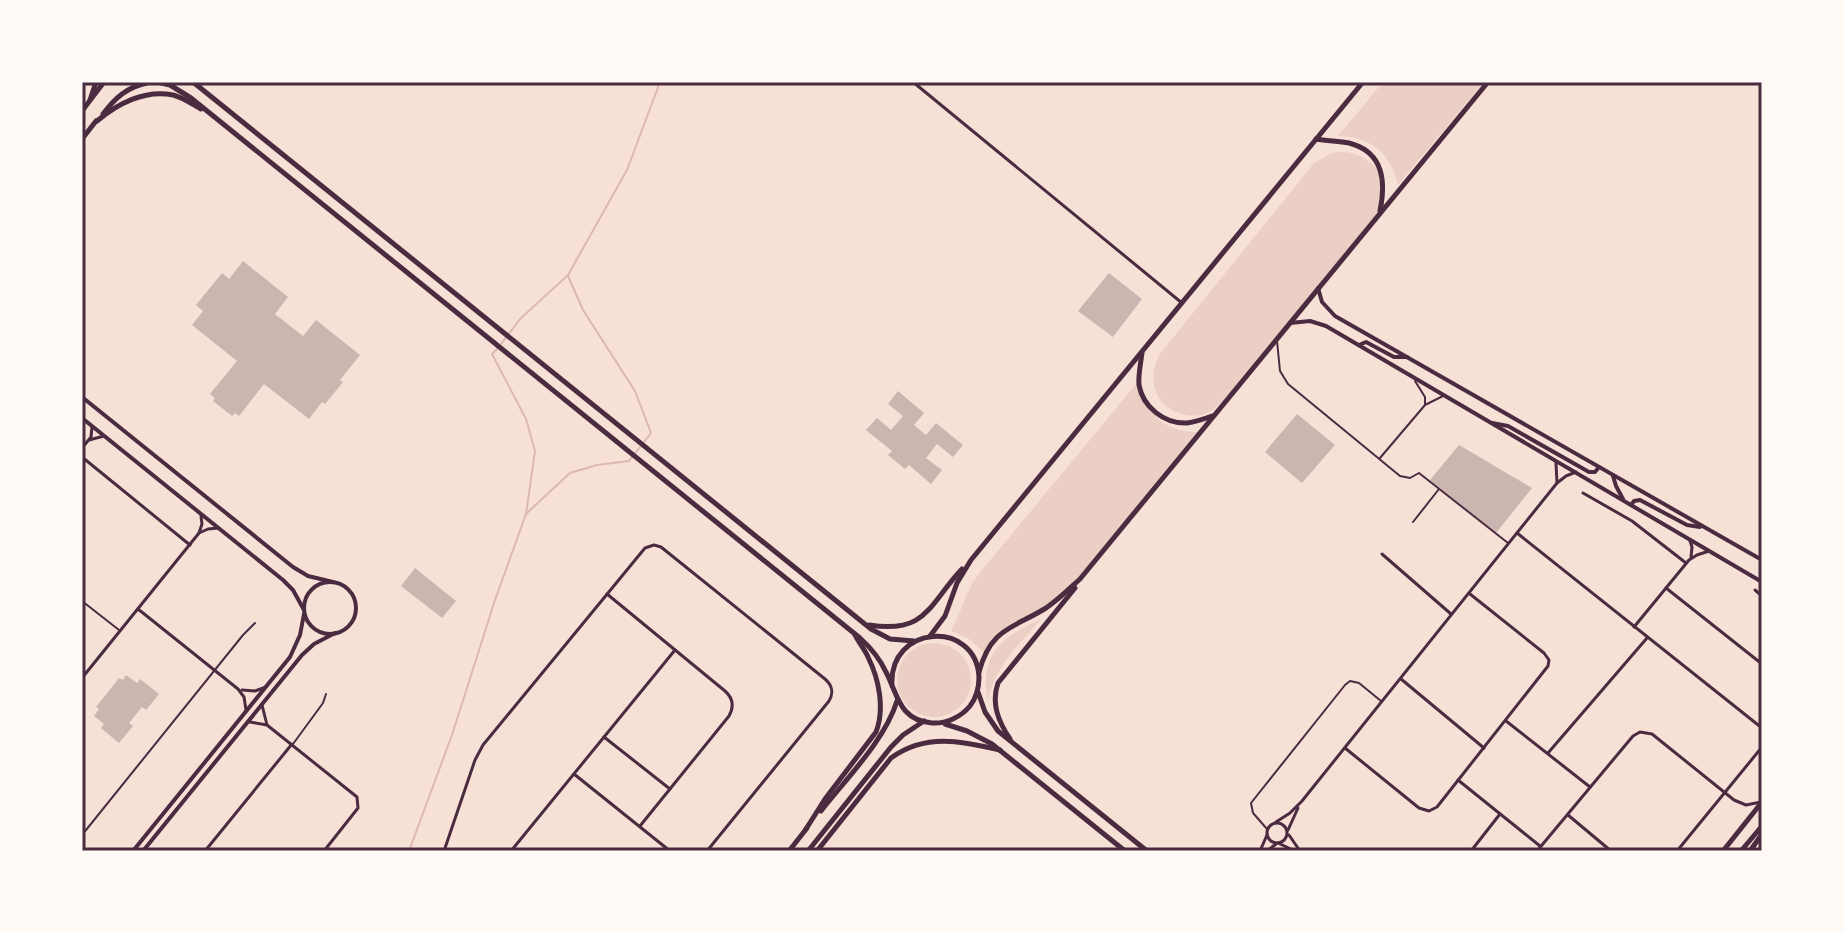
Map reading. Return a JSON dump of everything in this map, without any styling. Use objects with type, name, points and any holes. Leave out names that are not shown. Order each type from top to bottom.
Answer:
[{"type":"main road","points":[[88,104],[96,82]]},
{"type":"main road","points":[[82,111],[104,82]]},
{"type":"main road","points":[[135,82],[170,85],[186,93],[852,631],[874,652],[897,700],[908,714],[984,739],[1125,851]]},
{"type":"main road","points":[[82,139],[118,96],[131,88],[152,82]]},
{"type":"main road","points":[[193,82],[865,624],[890,639],[915,641]]},
{"type":"main road","points":[[865,624],[895,627],[918,619],[930,609],[1363,82]]},
{"type":"main road","points":[[1012,743],[996,711],[994,696],[998,683],[1213,415],[1488,82]]},
{"type":"main road","points":[[97,121],[126,101],[159,94],[175,95],[212,115]]},
{"type":"main road","points":[[1316,139],[1354,145],[1371,156],[1383,179],[1380,212]]},
{"type":"main road","points":[[1318,288],[1322,302],[1331,313],[1762,560]]},
{"type":"main road","points":[[1288,324],[1304,321],[1321,324],[1762,582]]},
{"type":"main road","points":[[1359,346],[1366,342],[1394,357],[1407,357]]},
{"type":"main road","points":[[1143,351],[1139,385],[1154,411],[1165,419],[1181,423],[1213,415]]},
{"type":"main road","points":[[82,399],[293,567],[308,576],[347,588],[356,603],[352,621],[345,629],[308,649],[143,851]]},
{"type":"main road","points":[[82,418],[288,585],[312,627],[319,632],[335,633]]},
{"type":"main road","points":[[1490,423],[1508,426],[1589,472],[1595,472],[1599,467]]},
{"type":"main road","points":[[1613,476],[1624,500]]},
{"type":"main road","points":[[1631,505],[1640,500],[1687,525],[1702,526]]},
{"type":"main road","points":[[930,636],[945,616],[957,583],[971,560]]},
{"type":"main road","points":[[1080,579],[1049,606],[999,636],[986,653],[979,673],[981,704],[998,731],[1147,851]]},
{"type":"main road","points":[[133,851],[294,650],[300,635],[304,602],[312,589],[318,584],[333,582]]},
{"type":"main road","points":[[806,829],[876,732],[881,719],[873,669],[852,631]]},
{"type":"main road","points":[[892,686],[895,663],[903,650],[915,641],[930,636],[959,642],[970,653],[979,673]]},
{"type":"main road","points":[[940,723],[964,712],[978,689]]},
{"type":"main road","points":[[789,851],[881,734],[897,700]]},
{"type":"main road","points":[[808,851],[891,747],[924,721]]},
{"type":"main road","points":[[817,851],[891,758],[903,751],[925,742],[942,740],[970,742],[1000,750]]},
{"type":"main road","points":[[1724,849],[1762,802]]},
{"type":"main road","points":[[1741,851],[1762,826]]},
{"type":"main road","points":[[1750,851],[1762,834]]},
{"type":"street","points":[[913,82],[1182,303]]},
{"type":"street","points":[[82,448],[89,440],[92,426]]},
{"type":"street","points":[[89,440],[104,436]]},
{"type":"street","points":[[82,457],[190,545]]},
{"type":"street","points":[[1556,461],[1557,483]]},
{"type":"street","points":[[1260,851],[1267,829],[1302,801],[1557,483],[1576,472]]},
{"type":"street","points":[[1583,493],[1632,521],[1688,561]]},
{"type":"street","points":[[82,678],[199,533],[201,514]]},
{"type":"street","points":[[199,533],[218,528]]},
{"type":"street","points":[[1517,533],[1762,728]]},
{"type":"street","points":[[1688,538],[1692,551],[1688,561]]},
{"type":"street","points":[[444,851],[477,754],[483,745],[645,548],[651,545],[659,546],[831,686],[829,701],[707,851]]},
{"type":"street","points":[[1634,627],[1688,561],[1710,551]]},
{"type":"street","points":[[1382,554],[1452,615]]},
{"type":"street","points":[[1666,588],[1762,664]]},
{"type":"street","points":[[1755,590],[1762,596]]},
{"type":"street","points":[[1345,748],[1422,810],[1429,811],[1436,808],[1506,721],[1547,669],[1548,658],[1469,593]]},
{"type":"street","points":[[607,594],[728,693],[733,705],[729,716],[640,826]]},
{"type":"street","points":[[138,609],[238,689],[244,697],[246,711]]},
{"type":"street","points":[[1548,753],[1648,637]]},
{"type":"street","points":[[514,850],[675,650]]},
{"type":"street","points":[[1400,679],[1484,748]]},
{"type":"street","points":[[238,689],[255,691],[266,687]]},
{"type":"street","points":[[262,705],[267,725]]},
{"type":"street","points":[[1506,721],[1590,787]]},
{"type":"street","points":[[247,723],[267,725],[359,801],[358,808],[324,851]]},
{"type":"street","points":[[1458,780],[1539,849],[1635,734],[1645,731],[1724,794],[1742,804],[1762,802]]},
{"type":"street","points":[[604,737],[670,789]]},
{"type":"street","points":[[205,851],[292,744]]},
{"type":"street","points":[[1677,851],[1762,747]]},
{"type":"street","points":[[574,774],[670,851]]},
{"type":"street","points":[[1267,851],[1285,839],[1302,801]]},
{"type":"street","points":[[1471,851],[1500,814]]},
{"type":"street","points":[[1567,815],[1611,851]]},
{"type":"street","points":[[1276,822],[1284,825],[1298,851]]},
{"type":"street","points":[[1267,835],[1270,841],[1298,851]]},
{"type":"lane","points":[[1277,338],[1283,378],[1402,477],[1410,478],[1419,473],[1509,543]]},
{"type":"lane","points":[[1414,378],[1425,397],[1425,405]]},
{"type":"lane","points":[[1379,459],[1425,405],[1444,396]]},
{"type":"lane","points":[[1413,522],[1439,489]]},
{"type":"lane","points":[[82,601],[120,631]]},
{"type":"lane","points":[[82,835],[255,623]]},
{"type":"lane","points":[[1267,829],[1251,811],[1253,799],[1345,685],[1350,681],[1359,683],[1382,701]]},
{"type":"lane","points":[[292,744],[323,703],[326,694]]},
{"type":"shaded area","points":[[1383,82],[1484,82],[1398,185],[1390,164],[1378,149],[1361,140],[1338,136]]},
{"type":"shaded area","points":[[1332,153],[1363,157],[1379,172],[1383,186],[1378,212],[1218,405],[1199,416],[1170,409],[1155,389],[1154,372],[1159,355],[1314,163]]},
{"type":"shaded area","points":[[1137,383],[1145,403],[1158,419],[1176,429],[1197,432],[1069,589],[1052,604],[1005,630],[986,655],[969,639],[951,631],[973,583]]},
{"type":"shaded area","points":[[1041,619],[1001,667],[988,702],[987,671],[996,649],[1015,633]]},
{"type":"shaded area","points":[[934,643],[955,649],[965,659],[971,680],[965,701],[955,711],[934,717],[913,711],[903,701],[897,680],[903,659],[913,649]]},
{"type":"building","points":[[243,261],[288,297],[275,314],[303,336],[316,320],[360,355],[340,380],[343,382],[309,419],[264,384],[239,416],[235,413],[232,416],[213,401],[215,398],[210,394],[237,361],[192,325],[203,311],[196,305],[222,273],[229,279]]},
{"type":"building","points":[[1109,273],[1142,299],[1113,337],[1078,311]]},
{"type":"building","points":[[898,391],[924,413],[914,425],[926,435],[936,423],[963,445],[953,457],[937,444],[926,458],[942,470],[931,484],[909,465],[905,469],[888,455],[892,451],[866,430],[877,418],[891,430],[903,416],[888,404]]},
{"type":"building","points":[[1297,414],[1335,445],[1302,483],[1265,452]]},
{"type":"building","points":[[1459,445],[1532,488],[1496,533],[1430,480]]},
{"type":"building","points":[[415,568],[456,601],[442,618],[401,586]]},
{"type":"building","points":[[126,675],[137,683],[140,679],[159,694],[146,710],[142,707],[129,723],[133,726],[119,743],[101,728],[104,724],[94,716],[99,709],[96,707],[119,678],[123,680]]},
{"type":"waterway","points":[[501,344],[520,319],[568,275],[627,170],[660,82]]},
{"type":"waterway","points":[[568,276],[583,310],[635,391],[651,433],[644,442]]},
{"type":"waterway","points":[[409,851],[452,735],[526,514],[535,451],[526,419],[492,354],[497,349]]},
{"type":"waterway","points":[[527,513],[570,473],[597,465],[629,461],[640,447]]}]
